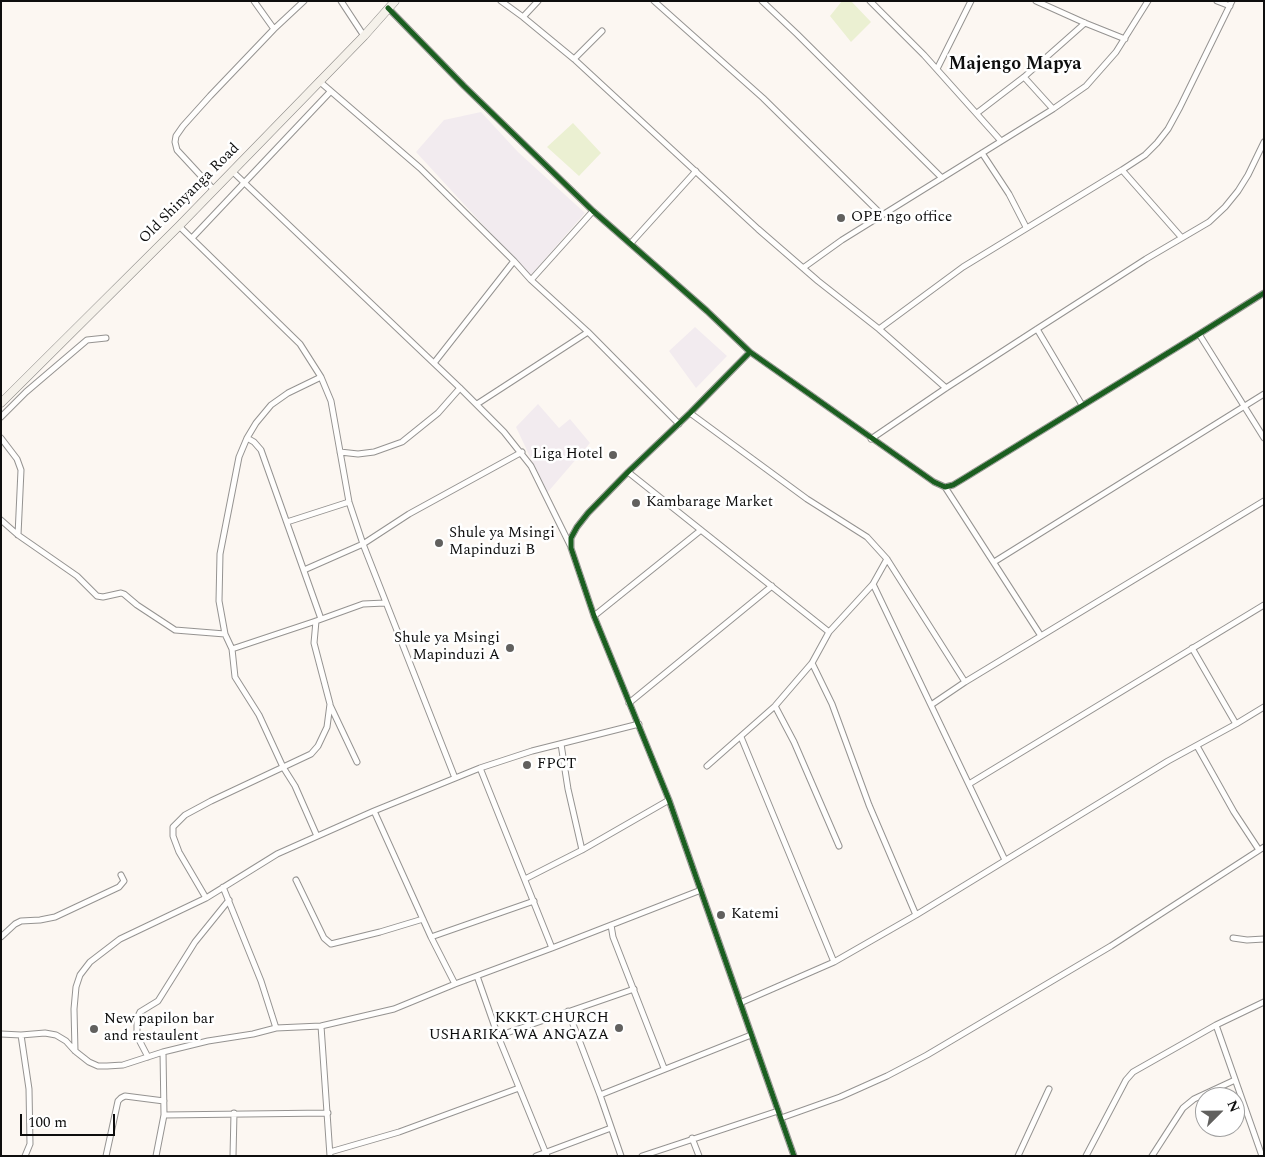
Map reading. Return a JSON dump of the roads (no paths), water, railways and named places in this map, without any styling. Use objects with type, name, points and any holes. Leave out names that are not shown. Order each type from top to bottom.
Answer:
[{"type":"main road","name":"Old Shinyanga Road","points":[[1,403],[232,172],[364,36],[395,1]]},
{"type":"street","points":[[254,1],[274,29]]},
{"type":"street","points":[[214,190],[179,152],[175,145],[175,139],[182,126],[274,29],[304,1]]},
{"type":"street","points":[[341,1],[364,36]]},
{"type":"street","points":[[501,1],[574,59],[758,229],[818,281],[879,329],[946,388]]},
{"type":"street","points":[[523,17],[538,1]]},
{"type":"street","points":[[654,1],[763,98],[882,215]]},
{"type":"street","points":[[762,1],[942,178]]},
{"type":"street","points":[[870,1],[924,55],[1001,141]]},
{"type":"street","points":[[937,69],[971,1]]},
{"type":"street","points":[[1036,1],[1125,39]]},
{"type":"street","points":[[804,268],[882,215],[1053,109],[1086,86],[1107,64],[1148,1]]},
{"type":"street","points":[[879,329],[963,267],[1145,155],[1168,129],[1231,4],[1217,1]]},
{"type":"street","points":[[388,8],[464,86],[593,211],[707,311],[750,352],[871,439],[934,482],[945,487],[1041,636]]},
{"type":"street","points":[[977,113],[1024,77],[1085,23]]},
{"type":"street","points":[[574,59],[602,31]]},
{"type":"street","points":[[1024,77],[1053,109]]},
{"type":"street","points":[[319,81],[420,168],[531,280],[588,332],[679,424]]},
{"type":"street","points":[[192,238],[330,92]]},
{"type":"street","points":[[871,439],[1037,329],[1209,222],[1238,191],[1264,142]]},
{"type":"street","points":[[982,153],[1009,194],[1026,227]]},
{"type":"street","points":[[1122,170],[1182,238]]},
{"type":"street","points":[[631,243],[696,171]]},
{"type":"street","points":[[232,172],[477,404],[522,452],[531,466],[571,548],[594,616],[669,800],[794,1156]]},
{"type":"street","points":[[531,280],[593,211]]},
{"type":"street","points":[[179,226],[300,344],[321,377],[331,401],[349,502],[363,544],[455,778]]},
{"type":"street","points":[[434,363],[514,261]]},
{"type":"street","points":[[945,487],[963,479],[1264,292]]},
{"type":"street","points":[[1037,329],[1082,405]]},
{"type":"street","points":[[477,404],[588,332]]},
{"type":"street","points":[[1199,334],[1264,438]]},
{"type":"street","points":[[1,417],[26,392],[87,340],[106,338]]},
{"type":"street","points":[[571,548],[572,538],[577,526],[628,472],[679,424],[750,352]]},
{"type":"street","points":[[317,836],[295,786],[283,766],[259,715],[235,677],[232,649],[225,634],[219,601],[220,554],[239,457],[247,438],[256,423],[271,405],[288,393],[321,377]]},
{"type":"street","points":[[340,452],[358,454],[374,452],[402,442],[438,413],[460,388]]},
{"type":"street","points":[[994,562],[1264,394]]},
{"type":"street","points":[[690,413],[807,499],[867,537],[887,558],[965,682]]},
{"type":"street","points":[[1,438],[17,459],[21,470],[18,535]]},
{"type":"street","points":[[247,438],[254,442],[261,450],[304,570],[318,620],[314,643],[330,704],[357,762]]},
{"type":"street","points":[[304,570],[363,544],[409,514],[522,452]]},
{"type":"street","points":[[628,472],[830,632]]},
{"type":"street","points":[[931,705],[965,682],[1264,501]]},
{"type":"street","points":[[287,522],[349,502]]},
{"type":"street","points":[[1,520],[18,535],[77,576],[97,596],[124,594],[175,630],[225,634]]},
{"type":"street","points":[[594,616],[701,530]]},
{"type":"street","points":[[708,766],[775,706],[812,663],[830,632],[873,584],[887,558]]},
{"type":"street","points":[[873,584],[1005,860]]},
{"type":"street","points":[[629,703],[772,586]]},
{"type":"street","points":[[232,649],[363,604],[385,603]]},
{"type":"street","points":[[969,784],[1264,605]]},
{"type":"street","points":[[1192,648],[1236,724]]},
{"type":"street","points":[[812,663],[832,704],[869,804],[916,915]]},
{"type":"street","points":[[206,898],[179,852],[173,836],[173,827],[185,815],[211,801],[312,754],[327,727],[330,704]]},
{"type":"street","points":[[775,706],[794,742],[839,846]]},
{"type":"street","points":[[740,1003],[834,962],[916,915],[1168,761],[1236,724],[1264,706]]},
{"type":"street","points":[[75,1051],[74,1009],[76,987],[80,975],[90,962],[120,939],[206,898],[277,854],[374,811],[480,768],[532,751],[639,724]]},
{"type":"street","points":[[741,738],[834,962]]},
{"type":"street","points":[[561,744],[568,789],[582,850]]},
{"type":"street","points":[[780,1118],[840,1097],[927,1056],[1111,946],[1261,848],[1234,812],[1197,746]]},
{"type":"street","points":[[480,768],[552,948]]},
{"type":"street","points":[[525,879],[582,850],[669,800]]},
{"type":"street","points":[[374,811],[431,937],[455,984]]},
{"type":"street","points":[[1,937],[21,921],[40,920],[55,916],[119,887],[124,881],[121,875]]},
{"type":"street","points":[[296,880],[324,938],[331,944],[423,919]]},
{"type":"street","points":[[223,887],[261,981],[276,1028]]},
{"type":"street","points":[[1,1034],[45,1033],[56,1035],[66,1041],[89,1062],[98,1066],[123,1065],[163,1052],[208,1041],[253,1034],[276,1028],[321,1026],[394,1009],[700,890]]},
{"type":"street","points":[[148,1057],[138,1036],[137,1018],[140,1012],[158,1002],[195,942],[229,900]]},
{"type":"street","points":[[431,937],[534,901]]},
{"type":"street","points":[[611,925],[613,937],[664,1068]]},
{"type":"street","points":[[1233,938],[1259,940],[1264,938]]},
{"type":"street","points":[[477,976],[498,1036],[546,1154]]},
{"type":"street","points":[[498,1036],[634,990]]},
{"type":"street","points":[[1086,1156],[1126,1080],[1133,1072],[1216,1025],[1264,1002]]},
{"type":"street","points":[[568,1011],[621,1156]]},
{"type":"street","points":[[1216,1025],[1262,1156]]},
{"type":"street","points":[[321,1026],[330,1154],[399,1132],[519,1088]]},
{"type":"street","points":[[21,1035],[30,1089],[30,1144],[24,1156]]},
{"type":"street","points":[[600,1095],[751,1035]]},
{"type":"street","points":[[156,1156],[164,1115],[163,1052]]},
{"type":"street","points":[[1152,1156],[1183,1108],[1194,1099],[1235,1080]]},
{"type":"street","points":[[1018,1156],[1049,1089]]},
{"type":"street","points":[[106,1156],[118,1101],[121,1098],[125,1096],[164,1101]]},
{"type":"street","points":[[642,1156],[778,1111]]},
{"type":"street","points":[[164,1115],[328,1113]]},
{"type":"street","points":[[233,1156],[234,1114]]},
{"type":"street","points":[[536,1156],[546,1154],[611,1128]]},
{"type":"street","points":[[692,1138],[698,1156]]},
{"type":"place","name":"OPE ngo office","points":[[841,218]]},
{"type":"place","name":"Liga Hotel","points":[[613,455]]},
{"type":"place","name":"Kambarage Market","points":[[636,503]]},
{"type":"place","name":"Shule ya Msingi Mapinduzi B","points":[[439,543]]},
{"type":"place","name":"Shule ya Msingi Mapinduzi A","points":[[510,648]]},
{"type":"place","name":"FPCT","points":[[527,765]]},
{"type":"place","name":"Katemi","points":[[721,915]]},
{"type":"place","name":"KKKT CHURCH USHARIKA WA ANGAZA","points":[[619,1028]]},
{"type":"place","name":"New papilon bar and restaulent","points":[[94,1029]]},
{"type":"district","name":"Majengo Mapya","points":[[1015,65]]}]
